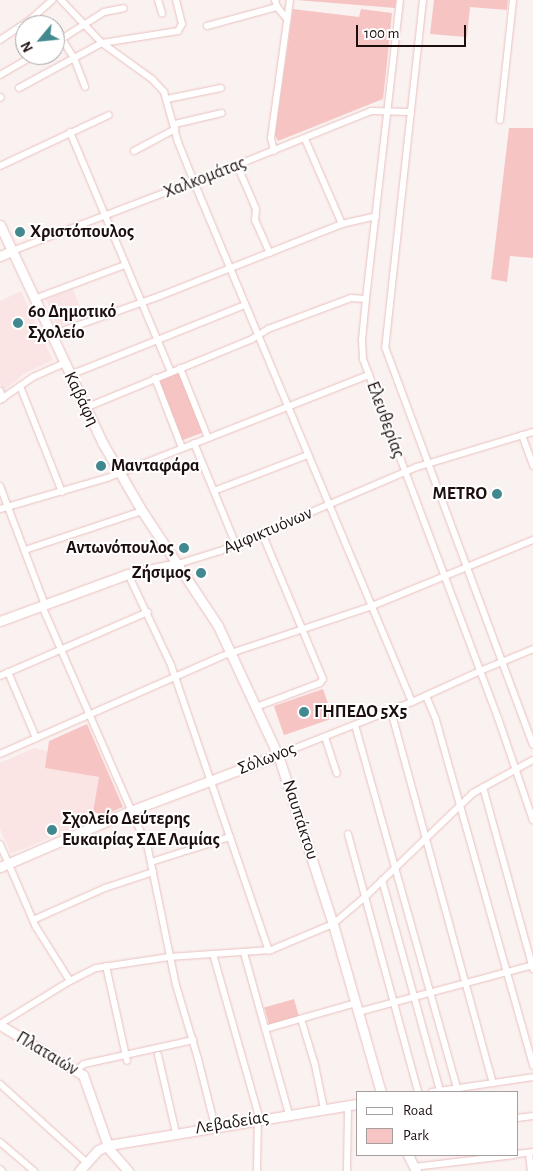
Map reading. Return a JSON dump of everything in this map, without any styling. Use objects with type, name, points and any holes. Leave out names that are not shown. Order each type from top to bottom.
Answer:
[{"type":"street","points":[[0,40],[30,20],[52,0]]},
{"type":"street","points":[[61,0],[102,43],[160,86],[167,99],[194,182],[412,702]]},
{"type":"street","points":[[159,0],[162,13]]},
{"type":"street","points":[[19,88],[102,43],[178,30],[182,24],[176,0]]},
{"type":"street","points":[[275,0],[277,7],[287,19]]},
{"type":"street","points":[[274,151],[271,138],[290,0]]},
{"type":"street","name":"Ελευθερίας","points":[[400,0],[366,299],[362,350],[369,375],[404,472],[445,575],[533,820]]},
{"type":"street","name":"Ελευθερίας","points":[[423,0],[385,343],[392,368],[533,744]]},
{"type":"street","points":[[500,120],[513,0]]},
{"type":"street","points":[[207,26],[277,7]]},
{"type":"street","points":[[65,37],[104,12],[124,8]]},
{"type":"street","points":[[65,44],[74,58],[85,87]]},
{"type":"street","points":[[0,75],[17,65]]},
{"type":"street","points":[[167,99],[221,88]]},
{"type":"street","name":"Χαλκομάτας","points":[[0,256],[305,139],[371,111],[411,112]]},
{"type":"street","points":[[134,151],[175,126],[222,113]]},
{"type":"street","points":[[0,166],[109,115]]},
{"type":"street","points":[[70,132],[171,372]]},
{"type":"street","points":[[305,139],[342,224]]},
{"type":"street","points":[[237,165],[256,209],[255,220],[270,253]]},
{"type":"street","points":[[51,335],[142,303],[342,224],[376,216]]},
{"type":"street","name":"Καβάφη","points":[[0,225],[85,408],[119,473],[178,564]]},
{"type":"street","points":[[34,299],[125,265]]},
{"type":"street","points":[[85,408],[258,336],[268,329],[351,298],[366,299]]},
{"type":"street","points":[[70,375],[246,305]]},
{"type":"street","points":[[0,391],[2,399],[33,377],[64,363]]},
{"type":"street","points":[[180,368],[208,438]]},
{"type":"street","points":[[0,509],[62,492],[119,473],[369,375]]},
{"type":"street","points":[[155,378],[182,448]]},
{"type":"street","points":[[20,386],[62,492]]},
{"type":"street","name":"Αμφικτυόνων","points":[[0,621],[128,574],[197,560],[404,472],[533,432]]},
{"type":"street","points":[[522,435],[533,466]]},
{"type":"street","points":[[194,443],[236,544]]},
{"type":"street","points":[[214,491],[308,455]]},
{"type":"street","points":[[0,486],[60,650],[151,862],[169,957],[215,1126]]},
{"type":"street","points":[[25,550],[142,511]]},
{"type":"street","points":[[256,708],[323,682],[262,533]]},
{"type":"street","points":[[0,754],[88,714],[232,653],[372,606],[533,540]]},
{"type":"street","name":"Ναυπάκτου","points":[[178,564],[211,613],[232,653],[278,755],[333,924],[381,1091]]},
{"type":"street","points":[[128,574],[148,612],[174,677],[269,951]]},
{"type":"street","points":[[0,676],[148,612]]},
{"type":"street","name":"Σόλωνος","points":[[4,865],[130,811],[210,782],[391,711],[503,661],[533,650]]},
{"type":"street","points":[[8,672],[36,738]]},
{"type":"street","points":[[426,696],[436,720],[533,1066]]},
{"type":"street","points":[[391,711],[493,1083]]},
{"type":"street","points":[[355,725],[457,1088]]},
{"type":"street","points":[[325,737],[337,773]]},
{"type":"street","points":[[0,1025],[89,971],[106,966],[169,957],[269,951],[333,924],[365,897],[460,804],[483,787],[533,760]]},
{"type":"street","points":[[265,1029],[301,1019],[394,1002],[506,972],[533,967],[483,787]]},
{"type":"street","points":[[348,834],[418,1091]]},
{"type":"street","points":[[151,862],[230,837]]},
{"type":"street","points":[[0,844],[4,865],[33,920],[70,981]]},
{"type":"street","points":[[33,920],[105,888],[153,872]]},
{"type":"street","points":[[382,880],[440,1091],[533,1077]]},
{"type":"street","points":[[244,953],[289,1114]]},
{"type":"street","points":[[213,954],[258,1119],[257,1171]]},
{"type":"street","points":[[106,966],[126,1058]]},
{"type":"street","points":[[301,1019],[315,1065],[324,1109]]},
{"type":"street","name":"Πλαταιών","points":[[0,1025],[77,1070],[87,1082],[107,1145]]},
{"type":"street","points":[[77,1070],[84,1064],[126,1058],[193,1040]]},
{"type":"street","points":[[158,1055],[176,1133]]},
{"type":"street","points":[[0,1084],[87,1163]]},
{"type":"street","points":[[346,1171],[352,1105]]},
{"type":"street","name":"Λεβαδείας","points":[[107,1145],[352,1105]]},
{"type":"street","points":[[518,1118],[533,1116]]},
{"type":"street","points":[[0,1142],[34,1171]]},
{"type":"street","points":[[79,1171],[99,1149],[107,1145],[128,1171]]},
{"type":"street","points":[[518,1155],[531,1153],[532,1171]]},
{"type":"street","points":[[408,1156],[415,1169],[508,1156]]},
{"type":"shaded area","points":[[73,289],[84,316],[57,327],[46,300]]},
{"type":"shaded area","name":"6ο Δημοτικό Σχολείο","points":[[21,291],[53,360],[24,374],[3,391],[0,384],[0,301]]},
{"type":"shaded area","points":[[34,748],[48,751],[46,768],[99,777],[93,812],[91,821],[11,854],[0,829],[0,763]]},
{"type":"green space","points":[[296,0],[396,0],[395,8]]},
{"type":"green space","points":[[434,0],[508,0],[507,10],[470,7],[467,37],[430,34]]},
{"type":"green space","points":[[293,9],[359,17],[361,9],[392,13],[383,99],[278,141],[275,135]]},
{"type":"green space","points":[[509,128],[533,128],[533,258],[510,256],[507,282],[491,279]]},
{"type":"green space","points":[[179,372],[202,433],[182,441],[158,380]]},
{"type":"green space","name":"ΓΗΠΕΔΟ 5X5","points":[[323,689],[333,718],[284,735],[274,706]]},
{"type":"green space","points":[[87,724],[123,807],[104,815],[93,812],[99,777],[45,768],[49,741]]},
{"type":"green space","points":[[294,999],[299,1016],[269,1025],[264,1008]]},
{"type":"place","name":"Χριστόπουλος","points":[[20,232]]},
{"type":"place","name":"6ο Δημοτικό Σχολείο","points":[[18,323]]},
{"type":"place","name":"Μανταφάρα","points":[[101,466]]},
{"type":"place","name":"METRO","points":[[497,494]]},
{"type":"place","name":"Αντωνόπουλος","points":[[184,548]]},
{"type":"place","name":"Ζήσιμος","points":[[201,573]]},
{"type":"place","name":"ΓΗΠΕΔΟ 5X5","points":[[304,712]]},
{"type":"place","name":"Σχολείο Δεύτερης Ευκαιρίας ΣΔΕ Λαμίας","points":[[52,830]]}]
